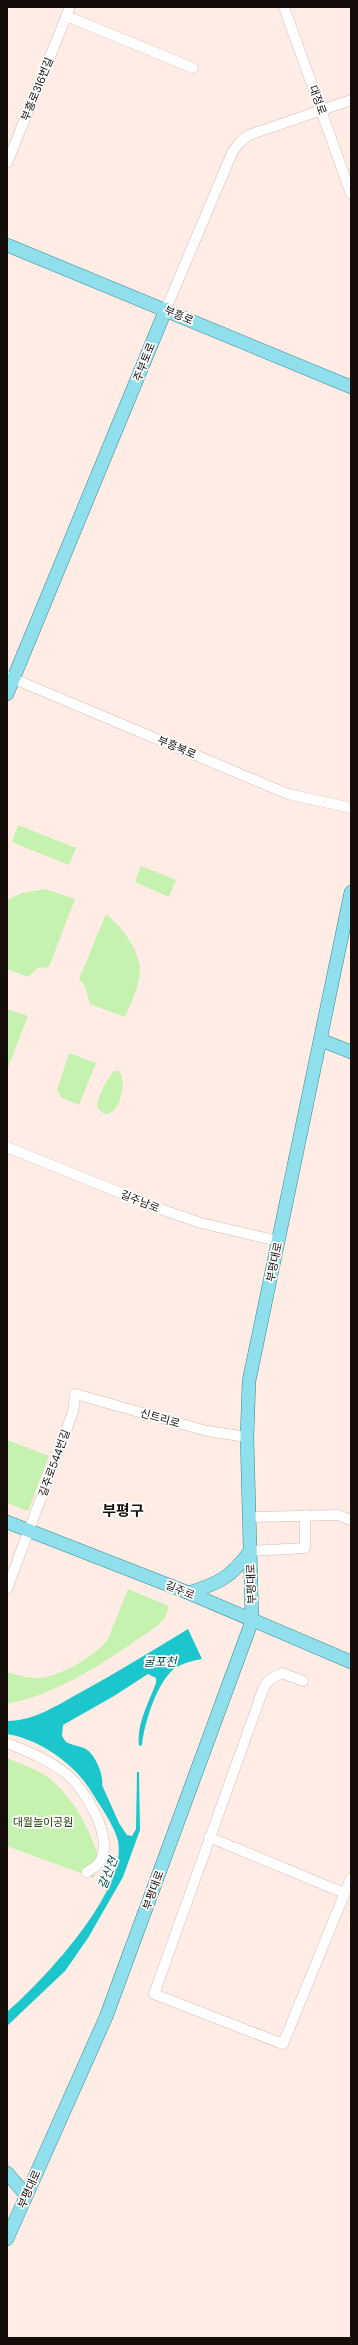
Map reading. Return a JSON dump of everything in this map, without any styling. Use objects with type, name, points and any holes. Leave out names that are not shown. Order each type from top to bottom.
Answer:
[{"type":"main road","name":"부흥로","points":[[7,245],[351,387]]},
{"type":"main road","name":"주부토로","points":[[7,694],[10,677],[166,310]]},
{"type":"main road","name":"부평대로","points":[[7,2239],[106,2017],[252,1621],[246,1437],[251,1367],[351,892]]},
{"type":"main road","points":[[321,1040],[351,1052]]},
{"type":"main road","name":"길주로","points":[[7,1522],[189,1593],[351,1662]]},
{"type":"main road","points":[[189,1593],[213,1585],[227,1577],[235,1571],[250,1551]]},
{"type":"main road","points":[[7,2173],[26,2196]]},
{"type":"street","name":"대정로","points":[[284,7],[351,194]]},
{"type":"street","name":"부흥로316번길","points":[[7,163],[68,11],[132,43],[193,68]]},
{"type":"street","name":"주부토로","points":[[166,310],[232,153],[239,143],[250,135],[351,100]]},
{"type":"street","name":"부흥북로","points":[[10,677],[288,794],[351,808]]},
{"type":"street","name":"길주남로","points":[[7,1146],[201,1224],[278,1241]]},
{"type":"street","name":"신트리로","points":[[75,1394],[207,1431],[246,1437]]},
{"type":"street","name":"길주로544번길","points":[[7,1588],[73,1412],[75,1394]]},
{"type":"street","points":[[249,1517],[338,1514],[351,1520]]},
{"type":"street","points":[[250,1551],[305,1548],[305,1515]]},
{"type":"street","points":[[303,1681],[282,1673],[268,1680],[209,1837],[154,1994],[283,2044],[351,1878]]},
{"type":"street","points":[[7,1743],[36,1755],[65,1772],[90,1802],[99,1822],[104,1846],[99,1863],[87,1872]]},
{"type":"street","points":[[209,1837],[344,1893]]},
{"type":"green space","points":[[18,825],[76,848],[69,865],[12,842]]},
{"type":"green space","points":[[141,866],[176,880],[169,897],[135,882]]},
{"type":"green space","points":[[45,889],[75,899],[49,967],[38,968],[28,977],[7,969],[7,900],[22,893]]},
{"type":"green space","points":[[106,914],[118,925],[128,938],[139,961],[140,975],[135,994],[125,1017],[90,1004],[85,986],[79,979]]},
{"type":"green space","points":[[7,1009],[28,1016],[7,1070]]},
{"type":"green space","points":[[69,1053],[96,1063],[79,1105],[62,1098],[57,1090]]},
{"type":"green space","points":[[114,1071],[119,1071],[121,1075],[121,1094],[113,1111],[108,1114],[104,1114],[97,1107],[99,1097]]},
{"type":"green space","points":[[7,1440],[49,1456],[28,1511],[7,1503]]},
{"type":"green space","points":[[128,1589],[169,1606],[165,1618],[156,1627],[121,1651],[67,1683],[28,1699],[7,1704],[7,1672],[32,1678],[40,1678],[68,1669],[96,1652],[108,1639]]},
{"type":"green space","name":"대월놀이공원","points":[[7,1758],[29,1767],[49,1778],[72,1802],[89,1832],[97,1852],[98,1860],[94,1878],[7,1846]]},
{"type":"water","name":"굴포천","points":[[188,1629],[202,1659],[180,1665],[168,1675],[162,1683],[152,1704],[145,1726],[142,1745],[139,1746],[139,1730],[156,1683],[156,1678],[148,1674],[114,1696],[63,1725],[62,1736],[66,1742],[84,1748],[92,1754],[102,1776],[102,1785],[119,1823],[127,1835],[132,1836],[136,1829],[137,1772],[139,1772],[140,1830],[123,1877],[88,1938],[65,1971],[7,2026],[7,2012],[41,1980],[79,1934],[97,1909],[110,1885],[118,1861],[118,1841],[110,1821],[82,1778],[64,1761],[42,1746],[7,1734],[7,1721],[37,1715],[56,1706]]},
{"type":"district","name":"부평구","points":[[123,1511]]},
{"type":"water label","name":"갈산천","points":[[108,1873]]}]
